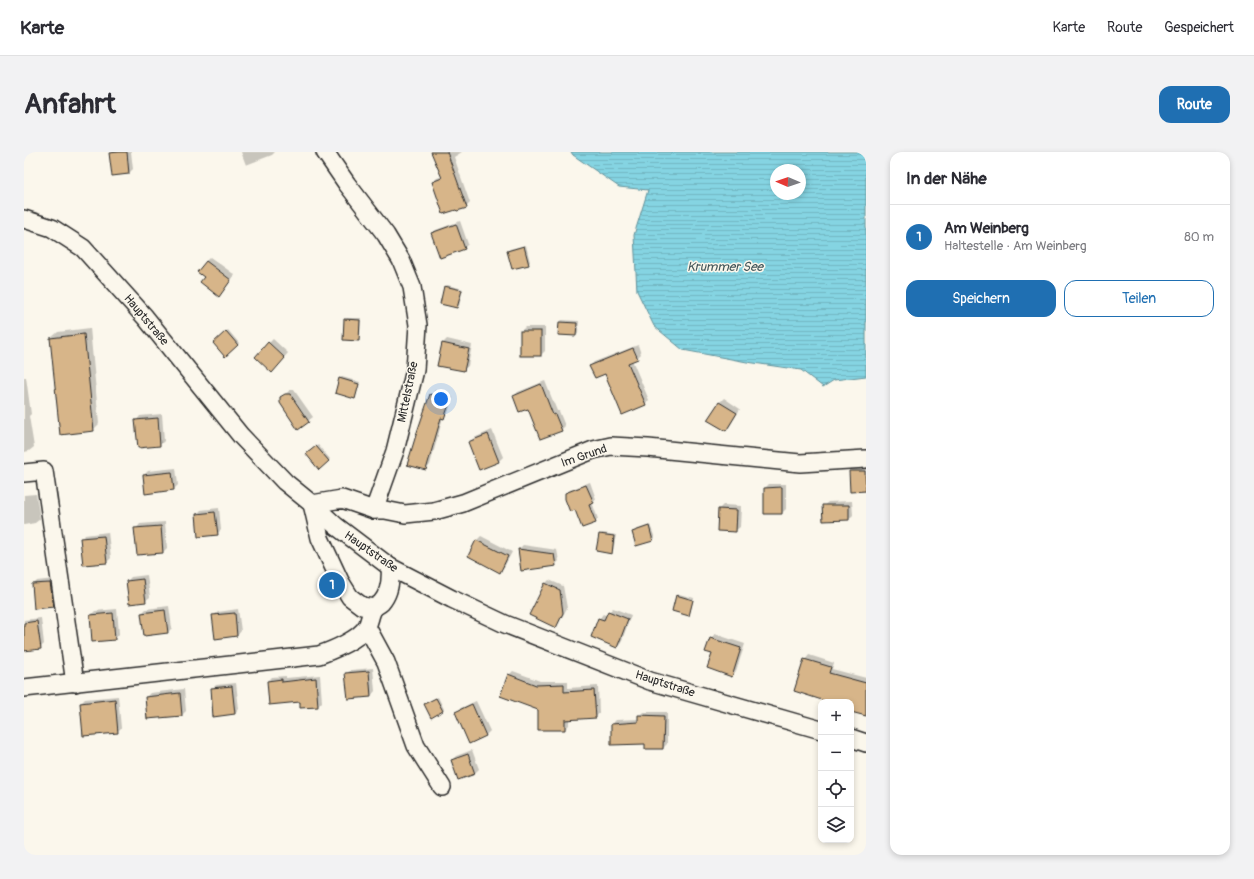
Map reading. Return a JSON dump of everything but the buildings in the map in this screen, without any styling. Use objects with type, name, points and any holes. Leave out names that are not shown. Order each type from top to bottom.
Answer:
[{"type":"street","name":"Mittelstraße","points":[[325,152],[346,184],[386,235],[401,260],[412,287],[418,326],[415,370],[395,451],[374,510]]},
{"type":"street","name":"Hauptstraße","points":[[24,219],[52,228],[83,248],[145,317],[241,436],[285,482],[336,526],[390,567],[505,624],[650,681],[818,729]]},
{"type":"street","name":"Im Grund","points":[[312,504],[342,499],[374,510],[385,510],[405,514],[434,511],[463,503],[593,450],[611,446],[648,448],[800,463],[866,459]]},
{"type":"street","points":[[24,473],[44,471],[75,683]]},
{"type":"street","points":[[312,504],[320,538],[340,582],[350,597],[362,606],[374,608]]},
{"type":"street","points":[[24,688],[319,655],[341,646],[367,627],[374,608],[381,602],[388,591],[391,578],[390,567]]},
{"type":"street","points":[[367,627],[386,662],[416,746],[442,787]]},
{"type":"street","points":[[854,739],[866,743]]},
{"type":"water","name":"Krummer See","points":[[571,152],[866,152],[866,376],[834,380],[823,387],[801,370],[683,350],[654,326],[637,291],[634,235],[648,190],[619,187],[573,155]]},
{"type":"place","name":"Am Weinberg","points":[[332,585]]}]
